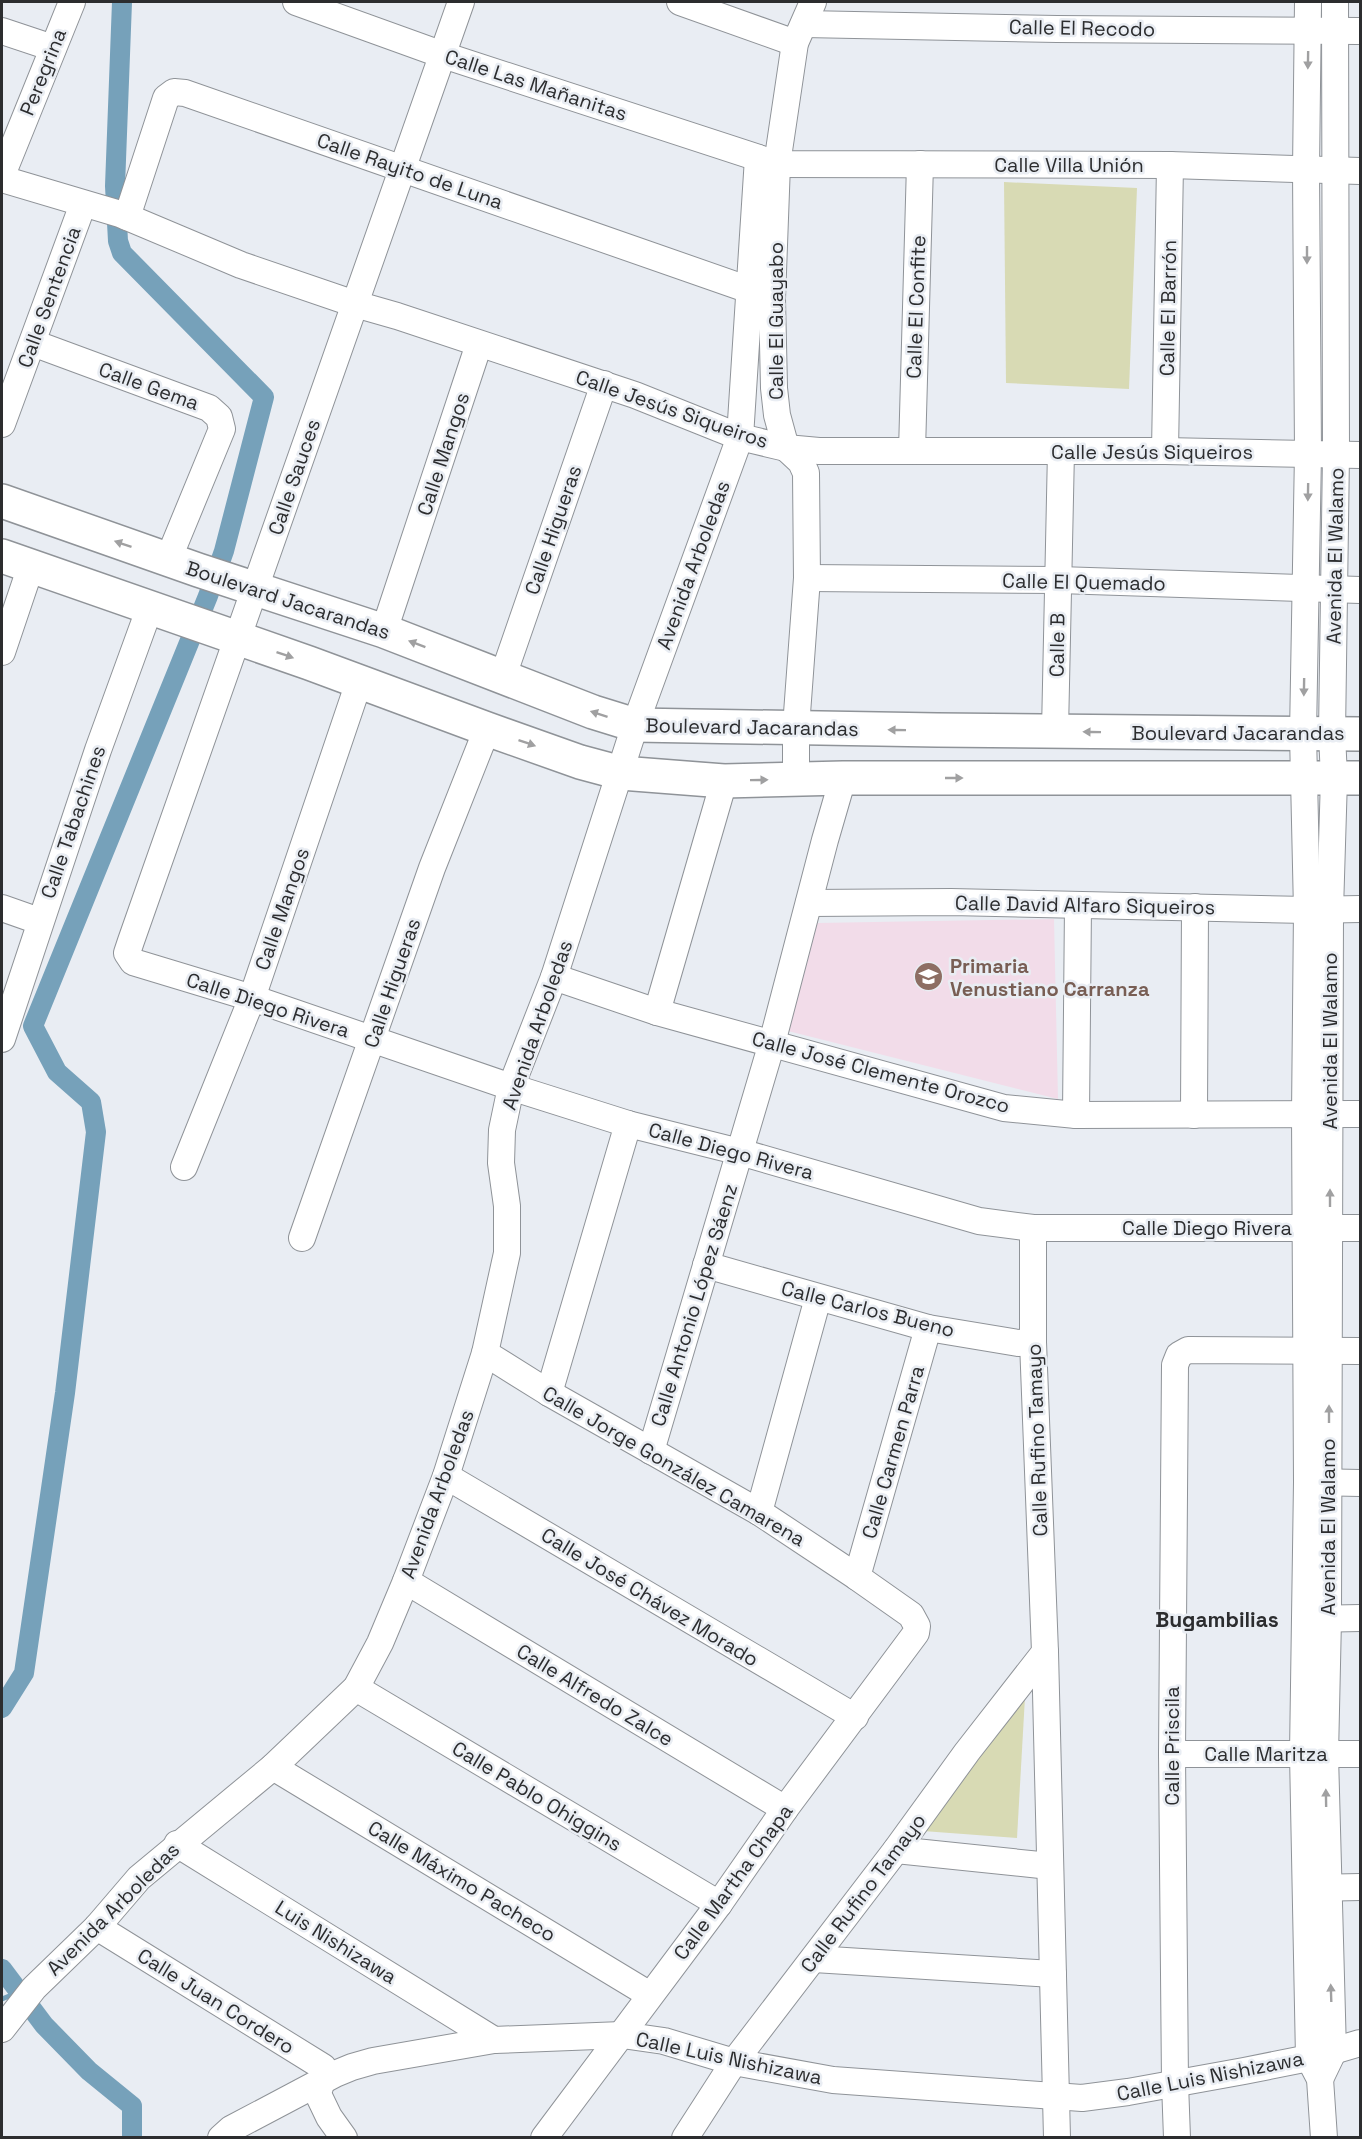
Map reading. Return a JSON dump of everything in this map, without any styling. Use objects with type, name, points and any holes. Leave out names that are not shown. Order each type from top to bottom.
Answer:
[{"type":"main road","name":"Boulevard Jacarandas","points":[[2,501],[183,565],[384,631],[593,712],[635,725],[1332,734]]},
{"type":"main road","points":[[16,561],[580,762],[621,773],[724,781],[843,778],[1332,778]]},
{"type":"street","name":"Peregrina","points":[[2,177],[72,2]]},
{"type":"street","name":"Calle Las Mañanitas","points":[[296,2],[443,55],[768,161]]},
{"type":"street","name":"Calle Sauces","points":[[127,953],[210,629],[242,585],[355,304],[461,2]]},
{"type":"street","name":"Calle El Recodo","points":[[680,2],[804,23],[1069,29],[1360,31]]},
{"type":"street","name":"Avenida El Walamo","points":[[1308,2],[1306,588],[1332,734]]},
{"type":"street","name":"Avenida El Walamo","points":[[1324,2138],[1314,1755],[1318,1483],[1319,910],[1332,778],[1335,589],[1348,455],[1334,172],[1335,2]]},
{"type":"street","name":"Calle El Guayabo","points":[[796,780],[796,727],[807,578],[806,473],[801,462],[786,448],[777,415],[761,294],[768,161],[804,23]]},
{"type":"street","points":[[2,31],[53,48]]},
{"type":"street","name":"Calle Rayito de Luna","points":[[109,211],[166,98],[174,92],[186,93],[761,294]]},
{"type":"street","name":"Calle Villa Unión","points":[[768,161],[1170,165],[1334,172],[1360,171]]},
{"type":"street","name":"Calle El Confite","points":[[912,451],[920,164]]},
{"type":"street","name":"Calle El Barrón","points":[[1165,451],[1170,165]]},
{"type":"street","name":"Calle Jesús Siqueiros","points":[[2,177],[109,211],[241,265],[604,384],[740,437],[786,448],[819,451],[1165,451],[1348,455]]},
{"type":"street","name":"Calle Sentencia","points":[[2,424],[33,343],[109,211]]},
{"type":"street","name":"Avenida Arboledas","points":[[2,2029],[34,1988],[97,1927],[139,1878],[177,1844],[273,1767],[356,1688],[380,1643],[446,1476],[485,1353],[507,1253],[507,1206],[501,1163],[502,1130],[511,1086],[554,977],[635,725],[740,437],[761,294]]},
{"type":"street","name":"Calle Gema","points":[[33,343],[209,408],[219,417],[222,429],[183,565]]},
{"type":"street","name":"Calle Mangos","points":[[384,631],[479,344]]},
{"type":"street","name":"Calle Higueras","points":[[503,676],[604,384]]},
{"type":"street","name":"Calle B","points":[[1055,731],[1061,451]]},
{"type":"street","points":[[2,652],[16,561]]},
{"type":"street","name":"Calle El Quemado","points":[[807,578],[1059,580],[1360,590]]},
{"type":"street","name":"Calle Tabachines","points":[[2,1039],[39,921],[150,607]]},
{"type":"street","name":"Calle Mangos","points":[[184,1167],[252,998],[358,682]]},
{"type":"street","name":"Calle Higueras","points":[[302,1238],[432,868],[487,729]]},
{"type":"street","name":"Calle Antonio López Sáenz","points":[[651,1451],[741,1152],[843,778]]},
{"type":"street","points":[[657,1012],[724,781]]},
{"type":"street","name":"Calle David Alfaro Siqueiros","points":[[809,903],[951,902],[1360,909]]},
{"type":"street","points":[[1076,1114],[1078,905]]},
{"type":"street","points":[[1194,1115],[1195,907]]},
{"type":"street","points":[[2,908],[39,921]]},
{"type":"street","name":"Calle Diego Rivera","points":[[127,953],[133,962],[252,998],[628,1124],[741,1152],[979,1221],[1033,1228],[1360,1228]]},
{"type":"street","name":"Calle José Clemente Orozco","points":[[554,977],[657,1012],[1004,1108],[1076,1114],[1360,1114]]},
{"type":"street","points":[[549,1394],[628,1124]]},
{"type":"street","name":"Calle Rufino Tamayo","points":[[1033,1228],[1033,1342],[1045,1652],[1057,2138]]},
{"type":"street","name":"Calle Carlos Bueno","points":[[706,1265],[928,1328],[1018,1343],[1033,1342]]},
{"type":"street","points":[[759,1512],[818,1298]]},
{"type":"street","name":"Calle Carmen Parra","points":[[857,1577],[928,1328]]},
{"type":"street","name":"Calle Priscila","points":[[1177,2138],[1172,1754],[1175,1365],[1179,1355],[1188,1350],[1317,1350]]},
{"type":"street","points":[[1317,1350],[1360,1351]]},
{"type":"street","name":"Calle Jorge González Camarena","points":[[485,1353],[549,1394],[759,1512],[911,1615],[917,1626]]},
{"type":"street","name":"Calle José Chávez Morado","points":[[446,1476],[855,1717]]},
{"type":"street","points":[[1318,1483],[1360,1483]]},
{"type":"street","name":"Calle Alfredo Zalce","points":[[406,1581],[785,1809]]},
{"type":"street","points":[[1316,1619],[1360,1618]]},
{"type":"street","name":"Calle Martha Chapa","points":[[544,2138],[719,1904],[785,1809],[916,1633],[917,1626]]},
{"type":"street","name":"Calle Rufino Tamayo","points":[[685,2138],[734,2062],[1045,1652]]},
{"type":"street","name":"Calle Pablo Ohiggins","points":[[356,1688],[719,1904]]},
{"type":"street","name":"Calle Maritza","points":[[1172,1754],[1360,1754]]},
{"type":"street","name":"Calle Máximo Pacheco","points":[[273,1767],[650,1995]]},
{"type":"street","name":"Luis Nishizawa","points":[[177,1844],[494,2040]]},
{"type":"street","points":[[896,1850],[1050,1866]]},
{"type":"street","points":[[1317,1888],[1360,1887]]},
{"type":"street","name":"Calle Juan Cordero","points":[[97,1927],[323,2067],[322,2080]]},
{"type":"street","points":[[814,1959],[1053,1974]]},
{"type":"street","name":"Calle Luis Nishizawa","points":[[220,2138],[231,2129],[322,2080],[352,2067],[373,2061],[494,2040],[622,2035],[664,2041],[734,2062],[832,2080],[1082,2098],[1321,2063],[1360,2043]]},
{"type":"street","points":[[322,2080],[318,2094],[329,2117],[344,2138]]},
{"type":"shaded area","name":"Primaria Venustiano Carranza","points":[[1054,919],[1058,1099],[788,1031],[817,923]]},
{"type":"green space","points":[[1004,182],[1137,188],[1129,389],[1006,383]]},
{"type":"green space","points":[[1025,1697],[1017,1838],[923,1831]]},
{"type":"waterway","points":[[2,1708],[24,1673],[65,1393],[96,1132],[91,1102],[57,1072],[33,1026],[208,596],[224,551],[264,397],[122,253],[118,241],[115,186],[122,2]]},
{"type":"waterway","points":[[2,1969],[44,2025],[89,2071],[132,2106],[132,2138]]},
{"type":"waterway","points":[[2,1999],[19,1992]]},
{"type":"place","name":"Primaria Venustiano Carranza","points":[[929,977]]},
{"type":"district","name":"Bugambilias","points":[[1217,1619]]}]
